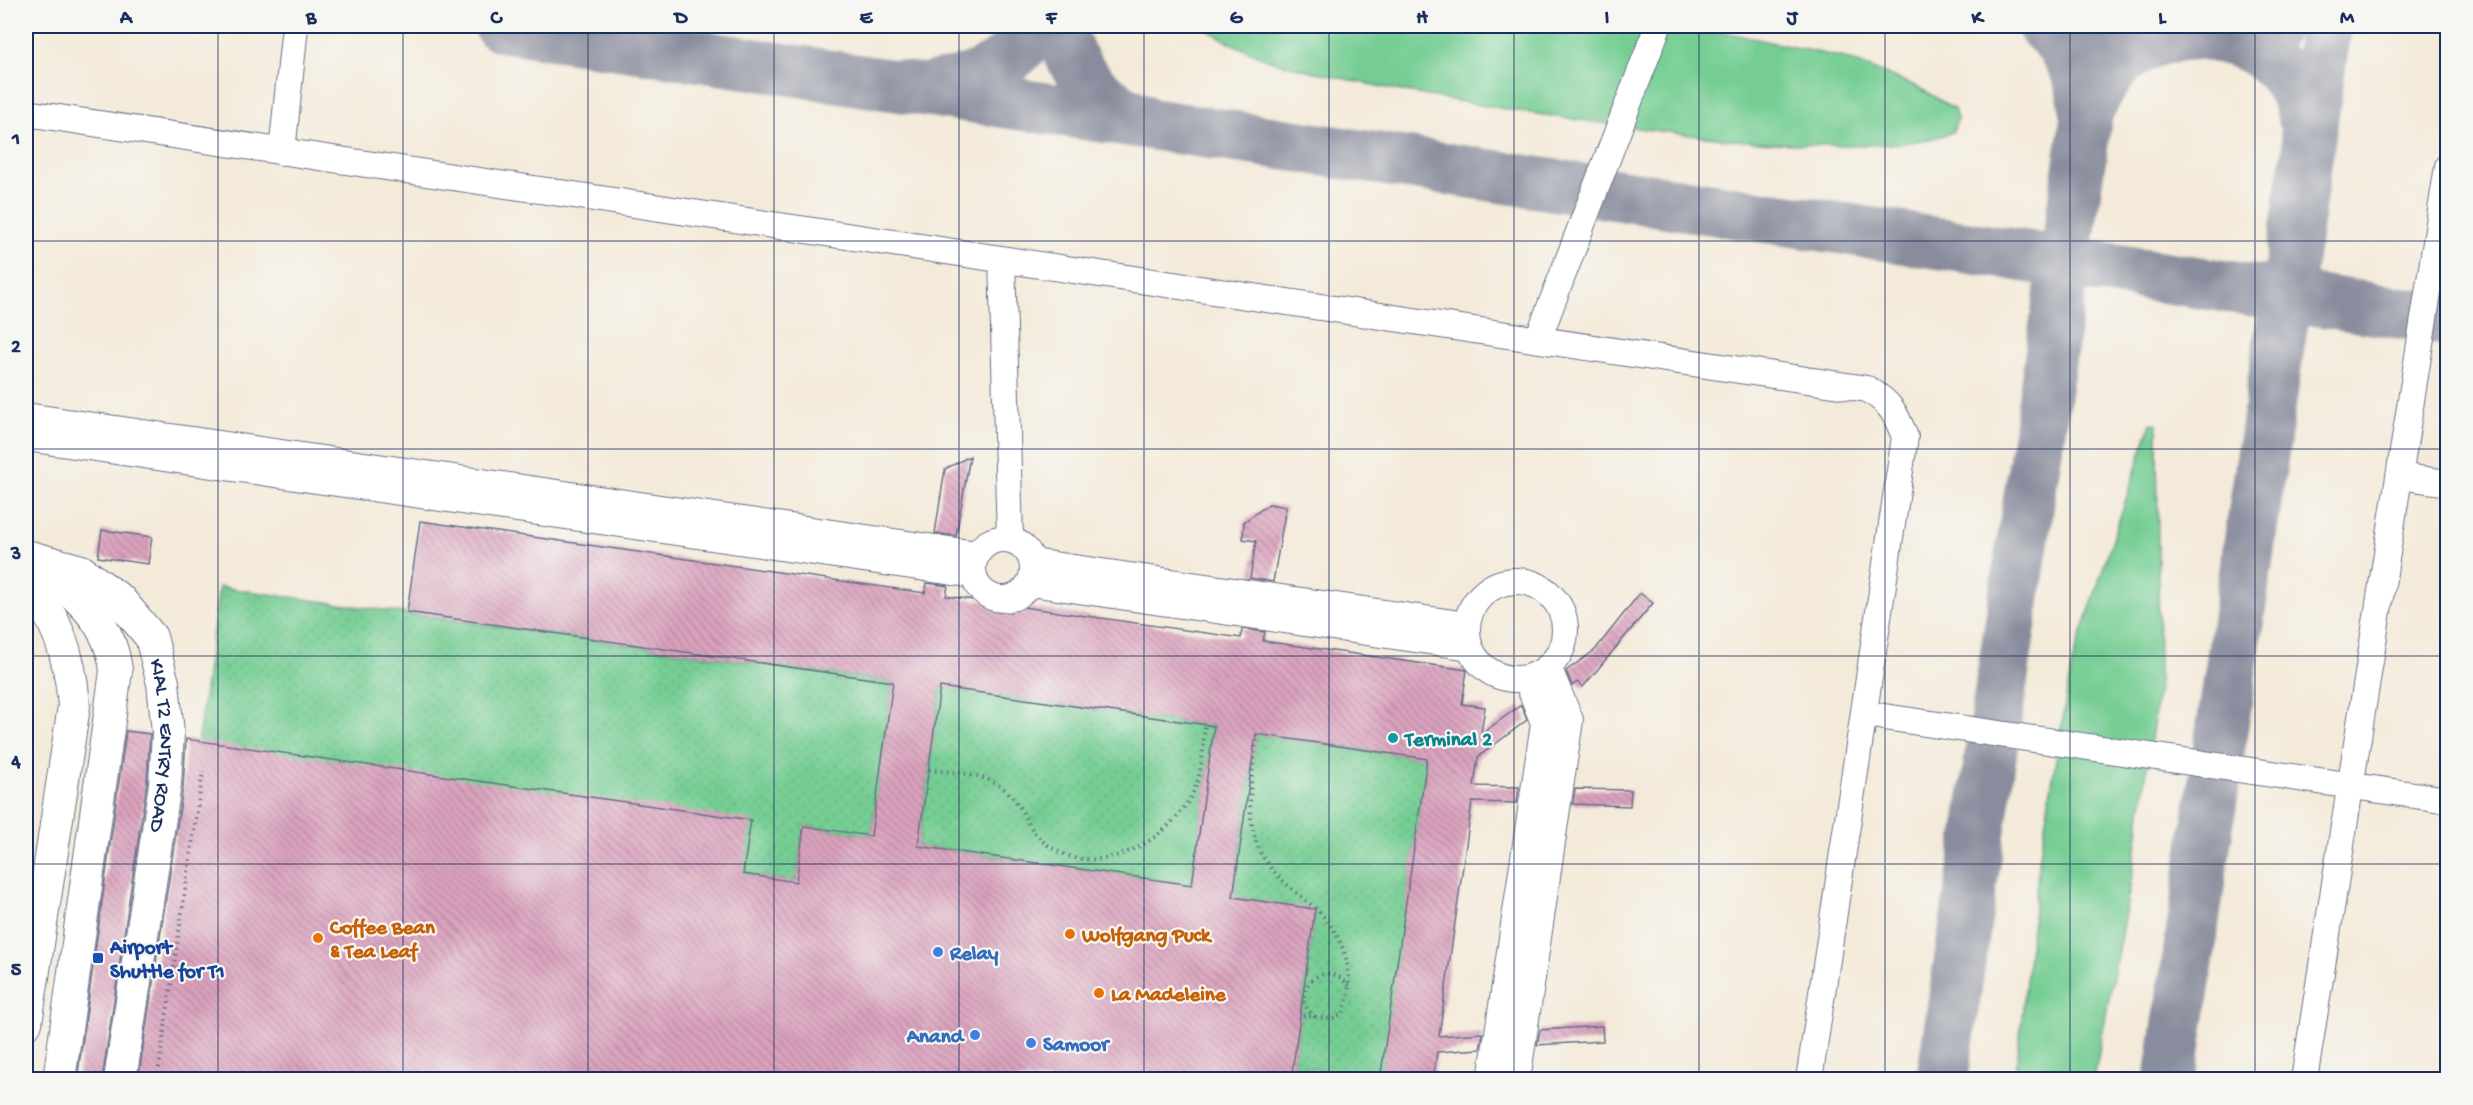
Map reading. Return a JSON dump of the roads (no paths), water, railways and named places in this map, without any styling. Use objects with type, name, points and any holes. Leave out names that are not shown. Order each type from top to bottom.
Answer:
[{"type":"main road","name":"KIAL T2 ENTRY ROAD","points":[[26,556],[81,572],[120,600],[151,637],[163,683],[168,733],[165,784],[120,1080]]},
{"type":"main road","name":"KIAL T2 ENTRY ROAD","points":[[26,563],[62,585],[92,612],[104,628],[110,642],[116,671],[60,1080]]},
{"type":"main road","points":[[26,583],[41,602],[61,639],[73,683],[74,706],[26,1023]]},
{"type":"lane","points":[[282,152],[295,26]]},
{"type":"lane","points":[[1538,339],[1658,26]]},
{"type":"lane","points":[[26,113],[1867,389],[1885,399],[1897,416],[1905,437],[1809,1080]]},
{"type":"lane","points":[[2304,1080],[2448,166]]},
{"type":"lane","points":[[1002,259],[1010,539]]},
{"type":"lane","points":[[26,416],[976,565]]},
{"type":"lane","points":[[26,438],[976,565]]},
{"type":"lane","points":[[2399,476],[2448,483]]},
{"type":"lane","points":[[997,539],[1010,539],[1024,547],[1032,573],[1018,596],[998,599],[980,589],[976,565],[987,543],[997,539]]},
{"type":"lane","points":[[1032,573],[1468,636]]},
{"type":"lane","points":[[1511,580],[1534,584],[1553,597],[1559,606],[1566,627],[1561,650],[1537,673],[1514,679],[1491,672],[1481,664],[1468,636],[1471,608],[1488,589],[1511,580]]},
{"type":"lane","points":[[1491,1080],[1544,723],[1537,673]]},
{"type":"lane","points":[[1517,1080],[1570,720],[1537,673]]},
{"type":"lane","points":[[1864,714],[2448,800]]},
{"type":"place","name":"Terminal 2","points":[[1393,738]]},
{"type":"place","name":"Wolfgang Puck","points":[[1070,934]]},
{"type":"place","name":"Coffee Bean & Tea Leaf","points":[[318,938]]},
{"type":"place","name":"Relay","points":[[938,952]]},
{"type":"place","name":"Airport Shuttle for T1","points":[[98,958]]},
{"type":"place","name":"La Madeleine","points":[[1099,993]]},
{"type":"place","name":"Anand","points":[[975,1035]]},
{"type":"place","name":"Samoor","points":[[1031,1043]]}]
